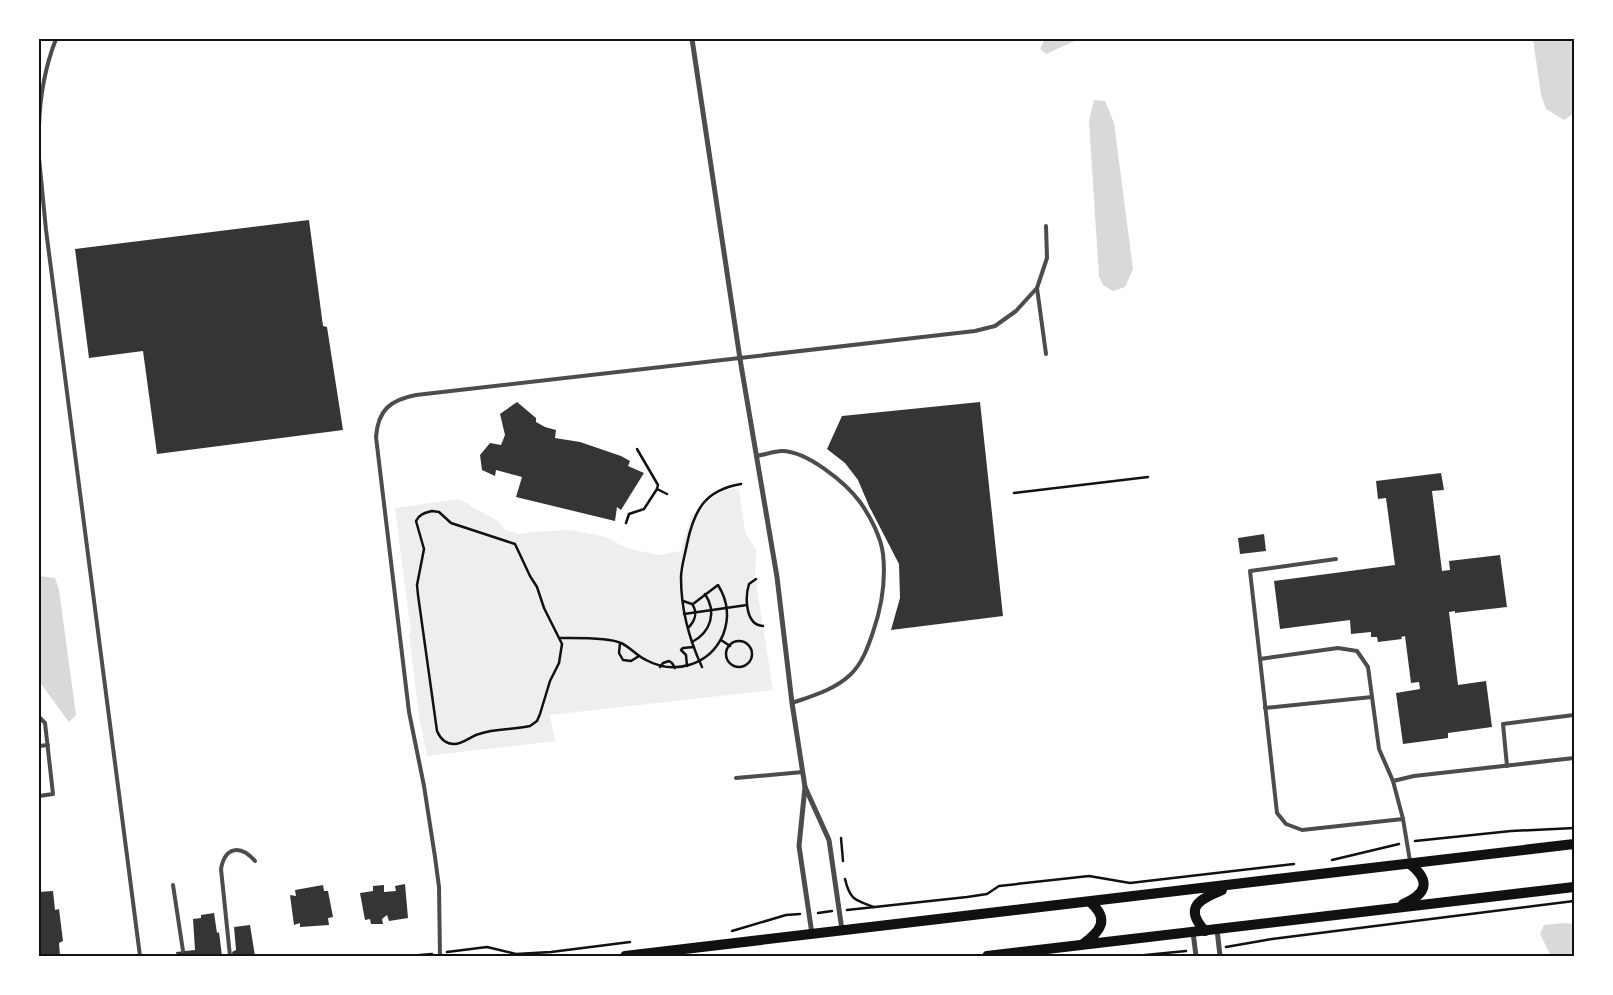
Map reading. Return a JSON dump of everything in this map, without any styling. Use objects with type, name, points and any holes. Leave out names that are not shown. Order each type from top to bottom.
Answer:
[{"type":"main road","points":[[625,956],[1574,844]]},
{"type":"main road","points":[[1393,908],[1416,899],[1422,891],[1424,881],[1422,875],[1410,864]]},
{"type":"main road","points":[[1205,931],[1195,918],[1195,910],[1199,902],[1207,896],[1235,884]]},
{"type":"main road","points":[[987,956],[1012,955],[1574,887]]},
{"type":"main road","points":[[1080,946],[1094,936],[1100,926],[1100,915],[1090,902]]},
{"type":"street","points":[[692,39],[740,358],[777,577],[792,703],[805,787],[799,846],[812,934]]},
{"type":"street","points":[[805,787],[829,840],[842,930]]},
{"type":"street","points":[[1217,929],[1220,956]]},
{"type":"street","points":[[1193,932],[1196,956]]},
{"type":"lane","points":[[39,126],[40,100],[46,63],[56,39]]},
{"type":"lane","points":[[39,158],[46,230],[140,956]]},
{"type":"lane","points":[[440,955],[439,887],[424,786],[409,712],[376,437],[377,424],[383,412],[392,403],[416,395],[975,331],[995,326],[1016,312],[1037,288],[1047,258],[1046,226]]},
{"type":"lane","points":[[1037,288],[1046,354]]},
{"type":"lane","points":[[756,456],[783,451],[810,459],[827,471],[860,501],[878,536],[883,552],[883,599],[869,644],[860,663],[851,674],[838,684],[792,703]]},
{"type":"lane","points":[[1336,559],[1250,571],[1277,813],[1286,824],[1302,830],[1403,819]]},
{"type":"lane","points":[[1260,659],[1338,648],[1357,651],[1368,667],[1379,749],[1393,781],[1403,819],[1410,864]]},
{"type":"lane","points":[[1265,708],[1372,697]]},
{"type":"lane","points":[[1507,766],[1503,724],[1574,715]]},
{"type":"lane","points":[[39,717],[45,723],[53,794],[39,796]]},
{"type":"lane","points":[[39,746],[48,745]]},
{"type":"lane","points":[[1393,781],[1414,776],[1574,758]]},
{"type":"lane","points":[[736,778],[803,772]]},
{"type":"lane","points":[[230,956],[220,869],[222,859],[232,851],[241,850],[247,852],[255,861]]},
{"type":"lane","points":[[174,885],[183,951]]},
{"type":"path","points":[[626,523],[629,514],[644,509],[658,485],[637,449]]},
{"type":"path","points":[[1014,493],[1148,477]]},
{"type":"path","points":[[702,666],[692,642],[684,614],[681,577],[688,539],[694,517],[700,505],[713,494],[725,488],[741,484]]},
{"type":"path","points":[[657,489],[667,494]]},
{"type":"path","points":[[439,512],[446,516],[451,523],[515,544],[560,638],[562,644],[559,663],[550,681],[538,721],[530,726],[480,734],[459,744],[445,742],[440,737],[435,721],[418,595],[417,585],[424,549],[416,521],[418,518],[424,513],[439,512]]},
{"type":"path","points":[[756,579],[749,584],[746,596],[747,605],[750,617],[754,622],[763,626]]},
{"type":"path","points":[[560,638],[620,642],[639,656],[660,667],[675,668],[687,666],[700,660],[713,650],[720,640],[728,619],[727,608],[718,585],[693,604]]},
{"type":"path","points":[[692,642],[706,631],[711,617],[712,610],[705,594]]},
{"type":"path","points":[[683,600],[693,604],[696,612],[693,622],[688,628]]},
{"type":"path","points":[[684,614],[747,605]]},
{"type":"path","points":[[720,640],[730,646]]},
{"type":"path","points":[[740,641],[748,644],[751,648],[752,656],[748,663],[737,666],[729,662],[727,654],[730,646],[732,643],[740,641]]},
{"type":"path","points":[[620,642],[619,653],[623,660],[631,661],[639,656]]},
{"type":"path","points":[[687,666],[686,657],[681,650],[694,647]]},
{"type":"path","points":[[660,667],[663,662],[669,661],[672,662],[675,668]]},
{"type":"path","points":[[1329,860],[1407,842],[1511,831],[1574,828]]},
{"type":"path","points":[[841,838],[843,865]]},
{"type":"path","points":[[732,931],[786,915],[967,898],[987,894],[1000,886],[1089,876],[1130,882],[1302,863]]},
{"type":"path","points":[[844,873],[850,896],[858,902],[875,908]]},
{"type":"path","points":[[1219,948],[1281,937],[1574,902]]},
{"type":"path","points":[[408,956],[440,955],[487,947],[516,954],[551,952],[632,942]]},
{"type":"path","points":[[1135,956],[1196,950]]},
{"type":"shaded area","points":[[1045,39],[1079,39],[1046,54],[1040,49]]},
{"type":"shaded area","points":[[1533,39],[1574,39],[1574,113],[1564,120],[1546,109],[1541,95]]},
{"type":"shaded area","points":[[1094,100],[1105,101],[1114,123],[1133,269],[1125,287],[1113,291],[1103,285],[1099,276],[1089,121]]},
{"type":"shaded area","points":[[732,488],[739,489],[745,532],[756,550],[755,575],[773,690],[550,715],[555,741],[427,756],[419,716],[409,634],[411,633],[395,508],[458,499],[498,521],[505,530],[519,534],[570,530],[603,536],[629,549],[659,555],[681,551],[691,516],[716,495]]},
{"type":"shaded area","points":[[39,576],[55,578],[59,590],[76,715],[69,722],[39,681]]},
{"type":"shaded area","points":[[1574,924],[1574,956],[1551,956],[1540,934],[1544,925]]},
{"type":"building","points":[[309,220],[323,326],[327,327],[343,430],[157,454],[143,351],[89,358],[75,249]]},
{"type":"building","points":[[517,402],[536,418],[536,422],[556,430],[555,438],[580,442],[621,456],[630,461],[628,466],[644,473],[621,510],[617,507],[615,521],[516,497],[522,477],[496,470],[495,476],[482,470],[480,455],[490,443],[501,445],[505,435],[500,414]]},
{"type":"building","points":[[980,402],[1003,616],[891,630],[900,598],[899,564],[869,506],[858,480],[845,463],[827,449],[842,416]]},
{"type":"building","points":[[1441,473],[1444,490],[1432,491],[1442,571],[1450,570],[1449,561],[1500,555],[1507,607],[1455,613],[1455,611],[1449,612],[1458,685],[1486,681],[1492,727],[1448,733],[1448,738],[1403,744],[1396,693],[1420,689],[1419,682],[1411,683],[1405,636],[1401,637],[1402,639],[1378,642],[1377,637],[1371,637],[1371,632],[1351,634],[1350,620],[1280,629],[1274,581],[1395,565],[1386,498],[1378,499],[1376,481]]},
{"type":"building","points":[[1264,534],[1266,551],[1240,554],[1238,538]]},
{"type":"building","points":[[405,884],[408,918],[389,921],[387,915],[382,919],[383,924],[371,924],[370,919],[365,920],[360,893],[373,891],[373,886],[384,885],[384,892],[396,891],[395,886]]},
{"type":"building","points":[[323,885],[324,891],[328,891],[333,917],[328,918],[329,925],[300,927],[300,923],[294,925],[290,895],[296,896],[295,890]]},
{"type":"building","points":[[53,891],[55,910],[59,909],[63,941],[59,943],[60,956],[39,956],[39,892]]},
{"type":"building","points":[[214,913],[222,956],[177,956],[176,952],[195,950],[193,919],[201,918],[201,915]]},
{"type":"building","points":[[250,925],[255,956],[233,956],[232,952],[236,950],[234,927]]}]
